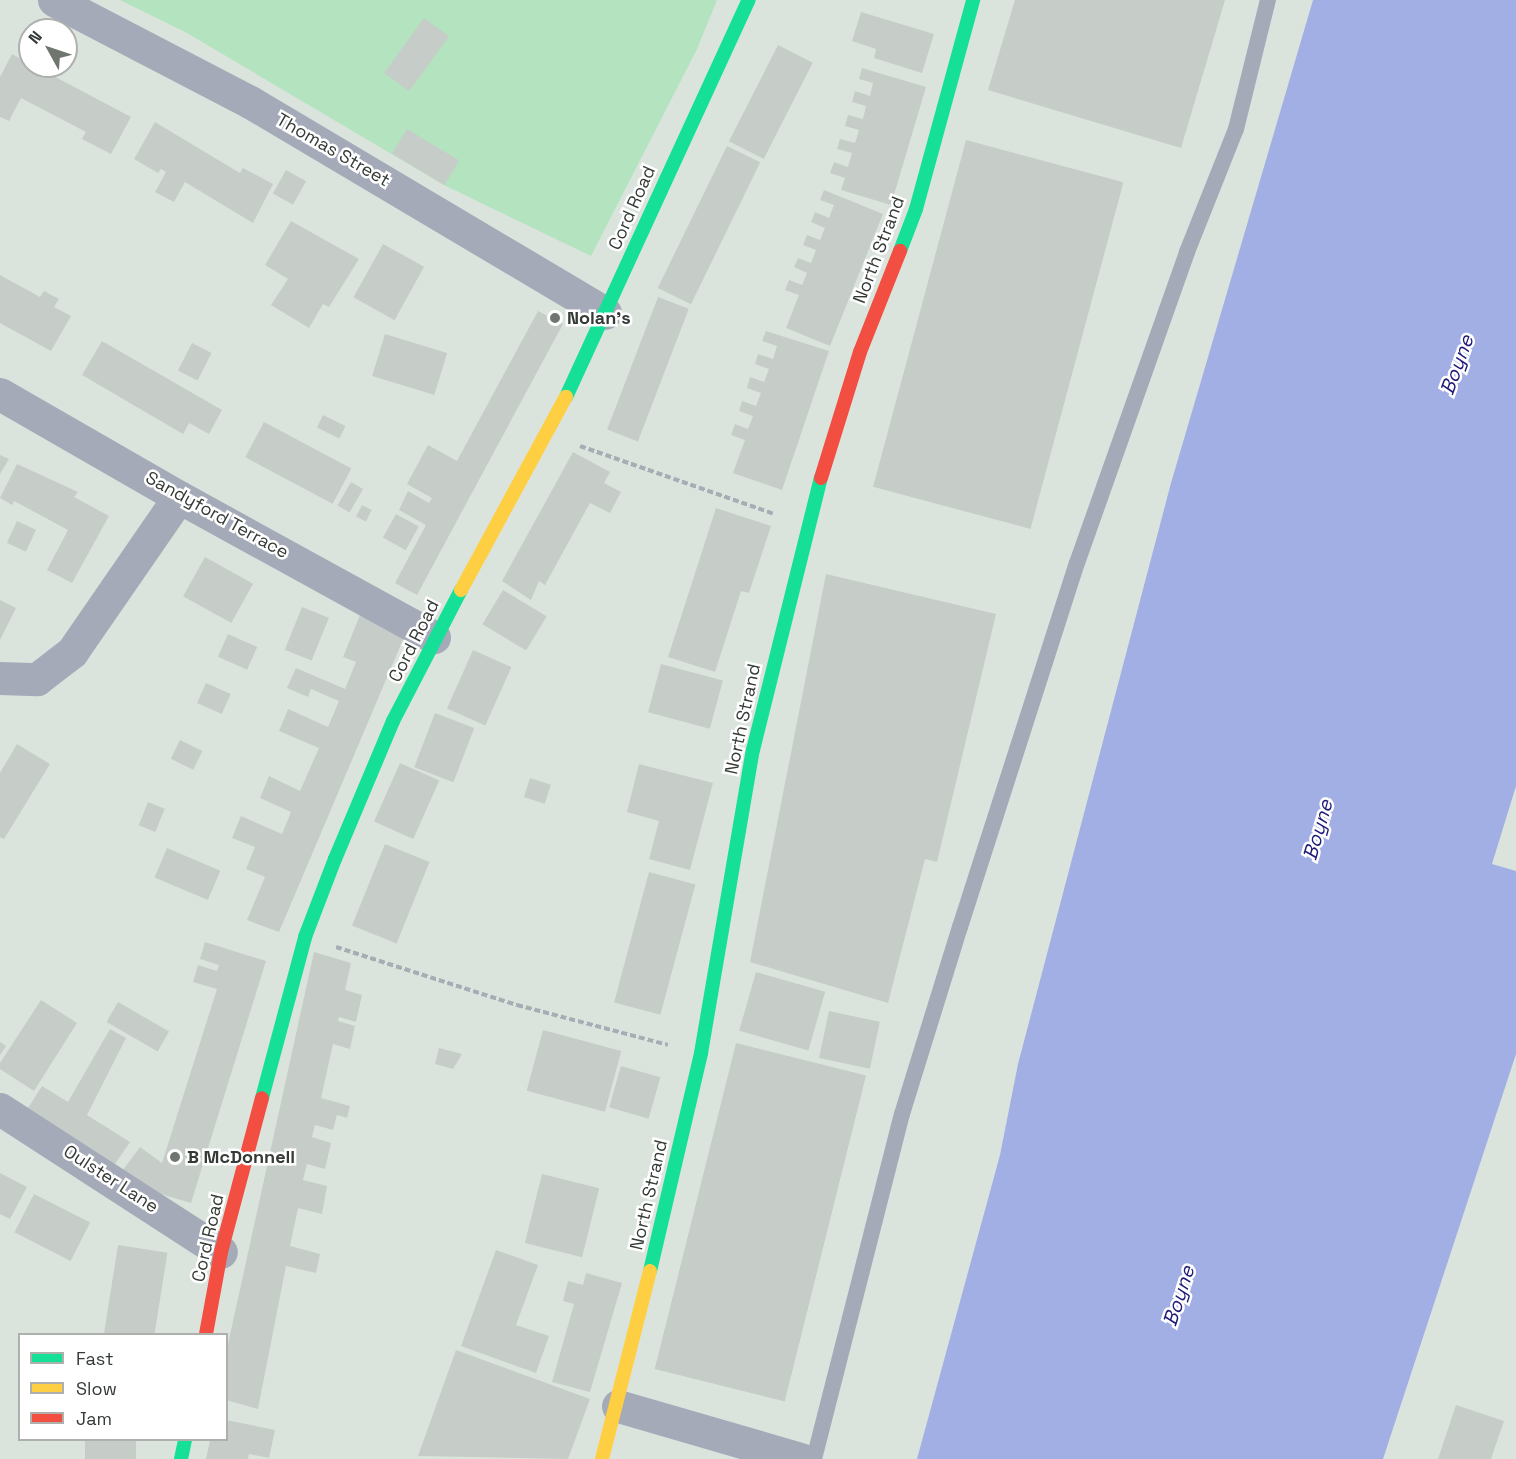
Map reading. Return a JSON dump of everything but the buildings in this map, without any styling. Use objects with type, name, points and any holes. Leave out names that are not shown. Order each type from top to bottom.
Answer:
[{"type":"main road","name":"Cord Road","points":[[206,1333],[221,1252],[305,937],[393,721],[434,637],[549,435],[749,0]]},
{"type":"main road","name":"North Strand","points":[[602,1459],[618,1406],[701,1053],[753,750],[806,526],[860,352],[916,209],[973,0]]},
{"type":"main road","points":[[181,1459],[185,1441]]},
{"type":"street","name":"Thomas Street","points":[[54,0],[249,102],[605,313]]},
{"type":"street","name":"Sandyford Terrace","points":[[0,394],[179,497],[434,637]]},
{"type":"street","points":[[0,678],[37,679],[72,652],[179,497]]},
{"type":"street","name":"Oulster Lane","points":[[0,1109],[221,1252]]},
{"type":"street","points":[[618,1406],[801,1459]]},
{"type":"lane","points":[[814,1459],[902,1114],[1077,563],[1187,252],[1236,129],[1268,0]]},
{"type":"path","points":[[549,435],[806,526]]},
{"type":"path","points":[[305,937],[517,1005],[701,1053]]},
{"type":"green space","points":[[120,0],[717,0],[697,49],[591,256],[444,185],[187,33]]},
{"type":"water","name":"Boyne","points":[[1313,0],[1516,0],[1516,786],[1492,864],[1516,871],[1516,1054],[1383,1459],[917,1459],[1000,1155],[1018,1064],[1171,483]]},
{"type":"traffic: fast","points":[[566,397],[749,0]]},
{"type":"traffic: fast","points":[[900,251],[916,209],[973,0]]},
{"type":"traffic: fast","points":[[650,1271],[701,1053],[753,750],[821,478]]},
{"type":"traffic: fast","points":[[262,1098],[305,937],[335,859],[393,721],[461,590]]},
{"type":"traffic: fast","points":[[181,1459],[185,1441]]},
{"type":"traffic: slow","points":[[461,590],[566,397]]},
{"type":"traffic: slow","points":[[602,1459],[650,1271]]},
{"type":"traffic: jam","points":[[821,478],[860,352],[900,251]]},
{"type":"traffic: jam","points":[[206,1333],[221,1252],[262,1098]]},
{"type":"place","name":"Nolan’s","points":[[555,318]]},
{"type":"place","name":"B McDonnell","points":[[175,1157]]}]
